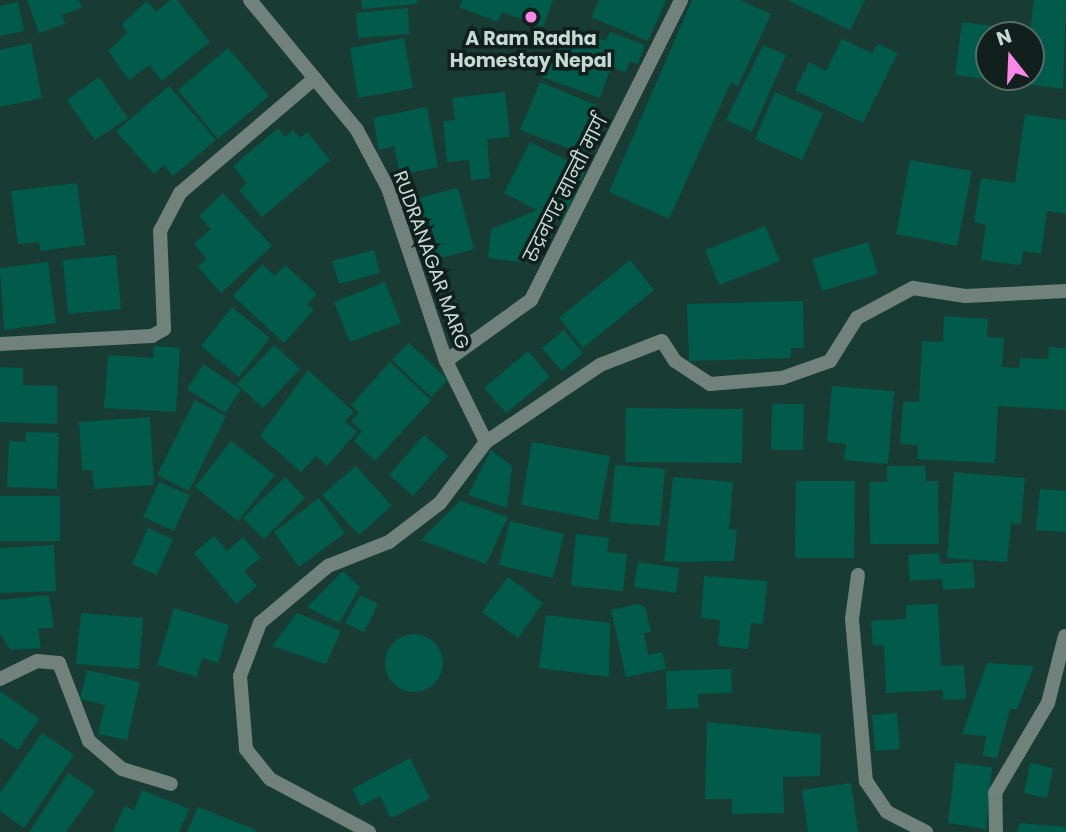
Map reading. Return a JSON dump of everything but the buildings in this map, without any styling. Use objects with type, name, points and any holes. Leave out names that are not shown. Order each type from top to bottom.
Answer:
[{"type":"street","name":"RUDRANAGAR MARG","points":[[250,0],[357,130],[388,188],[446,361],[486,442]]},
{"type":"street","name":"रुद्रनगर सान्ती मार्ग","points":[[446,361],[531,300],[681,0]]},
{"type":"street","points":[[0,344],[152,336],[164,329],[160,231],[180,193],[315,78]]},
{"type":"street","points":[[369,832],[270,779],[246,749],[240,676],[260,623],[328,566],[389,542],[440,503],[486,442],[600,365],[662,341],[675,361],[710,384],[782,378],[830,361],[857,318],[913,288],[965,296],[1066,290]]},
{"type":"street","points":[[858,575],[852,619],[866,781],[887,811],[926,832]]},
{"type":"street","points":[[996,832],[995,793],[1048,704],[1065,636]]},
{"type":"street","points":[[0,679],[37,661],[59,663],[89,741],[121,769],[171,783]]},
{"type":"place","name":"A Ram Radha Homestay Nepal","points":[[531,17]]}]
